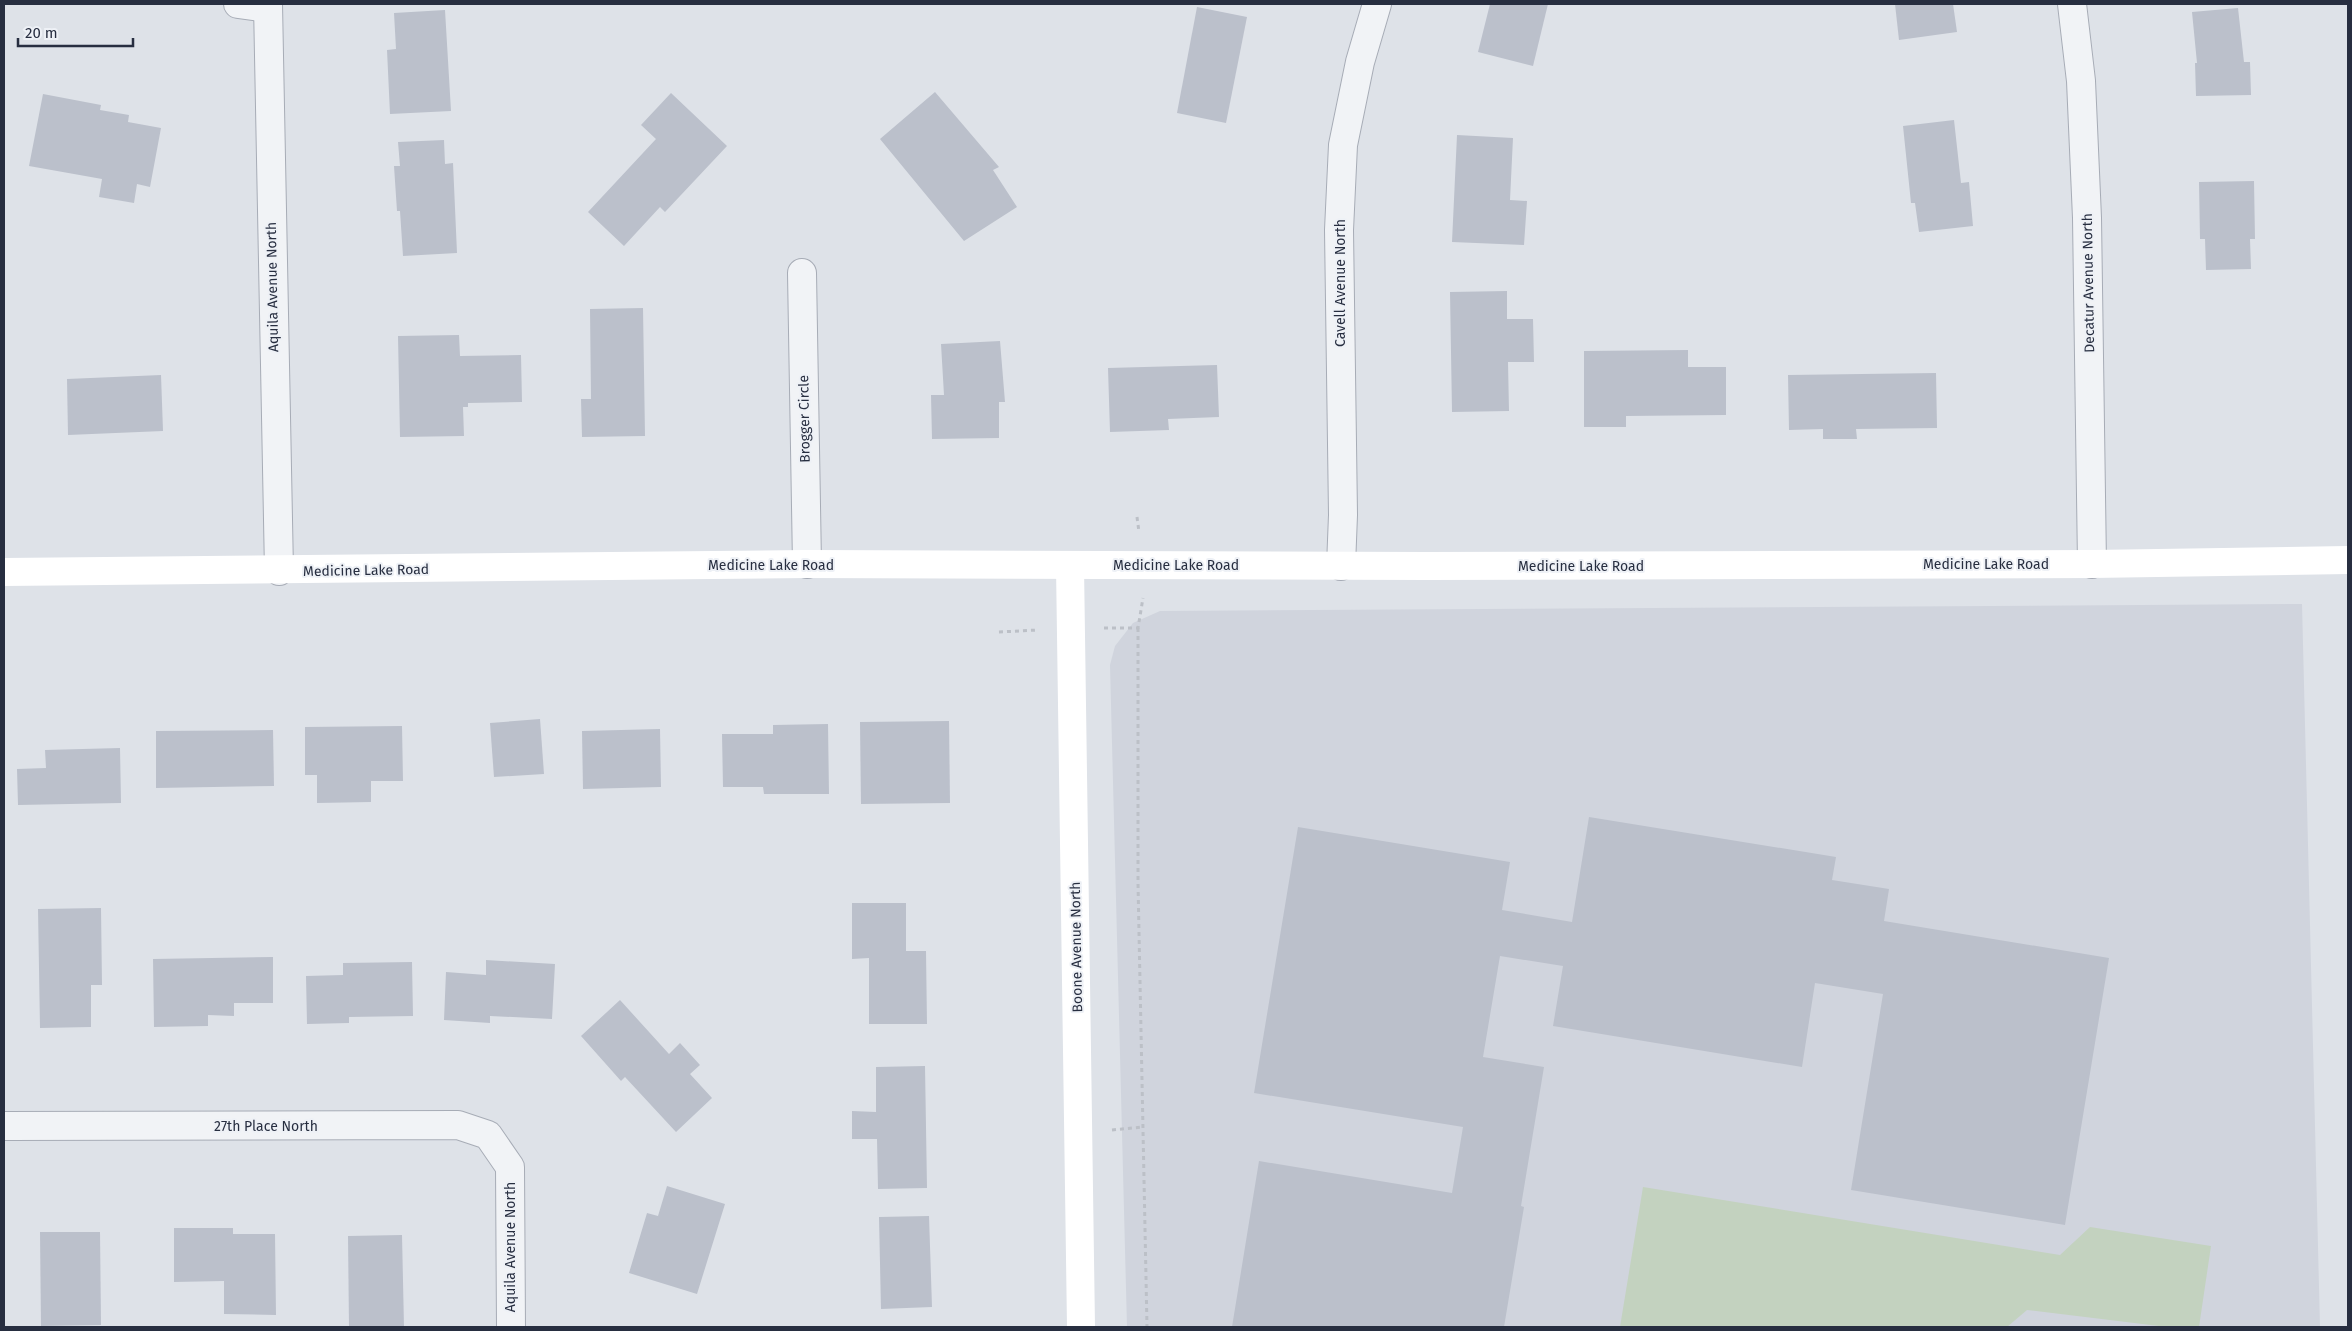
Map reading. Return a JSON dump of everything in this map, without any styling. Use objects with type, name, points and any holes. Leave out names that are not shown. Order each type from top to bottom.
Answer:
[{"type":"street","points":[[238,4],[267,6]]},
{"type":"street","name":"Cavell Avenue North","points":[[1341,566],[1343,514],[1339,230],[1343,145],[1360,62],[1377,4]]},
{"type":"street","name":"Decatur Avenue North","points":[[2072,4],[2081,81],[2087,218],[2092,564]]},
{"type":"street","name":"Aquila Avenue North","points":[[267,6],[279,571]]},
{"type":"street","name":"Brogger Circle","points":[[802,273],[807,564]]},
{"type":"street","name":"Medicine Lake Road","points":[[4,572],[279,571],[807,564],[1341,566],[2092,564],[2348,560]]},
{"type":"street","name":"Boone Avenue North","points":[[1070,566],[1081,1327]]},
{"type":"street","name":"27th Place North","points":[[4,1126],[458,1125],[488,1135],[510,1167]]},
{"type":"street","name":"Aquila Avenue North","points":[[510,1167],[511,1327]]},
{"type":"path","points":[[1138,628],[1138,883],[1147,1327]]},
{"type":"shaded area","points":[[2302,604],[2320,1327],[1127,1327],[1110,665],[1115,646],[1133,623],[1160,611]]},
{"type":"green space","points":[[1643,1187],[2060,1255],[2090,1227],[2211,1246],[2199,1327],[2167,1327],[2027,1310],[2007,1327],[1620,1327]]},
{"type":"building","points":[[1490,4],[1548,4],[1533,66],[1478,52]]},
{"type":"building","points":[[1895,4],[1953,4],[1957,32],[1899,40]]},
{"type":"building","points":[[1197,7],[1247,17],[1226,123],[1177,113]]},
{"type":"building","points":[[2238,8],[2244,62],[2250,62],[2251,95],[2196,96],[2195,63],[2197,63],[2192,12]]},
{"type":"building","points":[[445,10],[451,111],[390,114],[387,50],[396,49],[394,13]]},
{"type":"building","points":[[935,92],[999,167],[993,170],[1017,207],[964,241],[880,139]]},
{"type":"building","points":[[671,93],[727,146],[665,212],[660,207],[624,246],[588,212],[656,139],[641,125]]},
{"type":"building","points":[[43,94],[101,105],[100,110],[129,115],[128,122],[161,128],[150,187],[137,184],[134,203],[99,197],[102,179],[29,166]]},
{"type":"building","points":[[1954,120],[1961,183],[1969,182],[1973,226],[1919,232],[1915,203],[1911,203],[1903,126]]},
{"type":"building","points":[[1457,135],[1513,138],[1510,200],[1527,201],[1524,245],[1452,242]]},
{"type":"building","points":[[444,140],[445,164],[453,163],[457,253],[403,256],[394,166],[400,166],[398,142]]},
{"type":"building","points":[[2254,181],[2255,239],[2250,239],[2251,269],[2206,270],[2205,239],[2200,239],[2199,182]]},
{"type":"building","points":[[1507,291],[1507,319],[1533,319],[1534,362],[1508,362],[1509,411],[1452,412],[1450,292]]},
{"type":"building","points":[[643,308],[645,436],[582,437],[581,399],[591,399],[590,309]]},
{"type":"building","points":[[459,335],[460,356],[521,355],[522,402],[468,403],[468,407],[463,407],[464,436],[400,437],[398,336]]},
{"type":"building","points":[[1000,341],[1005,402],[999,402],[999,438],[932,439],[931,395],[944,395],[941,344]]},
{"type":"building","points":[[1688,350],[1688,367],[1726,367],[1726,415],[1626,416],[1626,427],[1584,427],[1584,351]]},
{"type":"building","points":[[1217,365],[1219,417],[1168,419],[1169,430],[1110,432],[1108,368]]},
{"type":"building","points":[[1936,373],[1937,428],[1856,429],[1857,439],[1823,439],[1823,429],[1789,430],[1788,375]]},
{"type":"building","points":[[161,375],[163,431],[68,435],[67,379]]},
{"type":"building","points":[[540,719],[544,774],[494,777],[490,723]]},
{"type":"building","points":[[949,721],[950,803],[861,804],[860,722]]},
{"type":"building","points":[[828,724],[829,794],[764,794],[763,787],[723,787],[722,734],[773,734],[773,725]]},
{"type":"building","points":[[402,726],[403,781],[371,781],[371,802],[317,803],[317,775],[305,775],[305,727]]},
{"type":"building","points":[[660,729],[661,787],[583,789],[582,731]]},
{"type":"building","points":[[273,730],[274,786],[156,788],[156,731]]},
{"type":"building","points":[[120,748],[121,803],[18,805],[17,769],[46,768],[45,750]]},
{"type":"building","points":[[1589,817],[1836,857],[1832,880],[1889,889],[1884,921],[2109,958],[2065,1225],[1851,1190],[1883,994],[1815,983],[1802,1067],[1553,1026],[1563,966],[1500,956],[1483,1057],[1544,1067],[1521,1206],[1524,1207],[1504,1327],[1232,1327],[1259,1161],[1452,1193],[1463,1127],[1254,1093],[1298,827],[1510,862],[1502,910],[1572,922]]},
{"type":"building","points":[[852,903],[906,903],[906,951],[926,951],[927,1024],[869,1024],[869,958],[852,959]]},
{"type":"building","points":[[101,908],[102,985],[91,985],[91,1027],[40,1028],[38,909]]},
{"type":"building","points":[[273,957],[273,1003],[234,1003],[234,1016],[208,1015],[208,1026],[154,1027],[153,959]]},
{"type":"building","points":[[486,960],[555,964],[552,1019],[490,1016],[490,1023],[444,1020],[446,972],[486,975]]},
{"type":"building","points":[[412,962],[413,1016],[349,1017],[349,1023],[307,1024],[306,976],[343,975],[343,963]]},
{"type":"building","points":[[620,1000],[669,1054],[680,1043],[700,1065],[690,1074],[712,1098],[676,1132],[625,1077],[621,1081],[581,1036]]},
{"type":"building","points":[[925,1066],[927,1188],[878,1189],[877,1139],[852,1139],[852,1111],[876,1112],[876,1067]]},
{"type":"building","points":[[667,1186],[725,1204],[697,1294],[629,1273],[647,1213],[658,1216]]},
{"type":"building","points":[[929,1216],[932,1307],[881,1309],[879,1217]]},
{"type":"building","points":[[174,1228],[233,1228],[233,1234],[275,1234],[276,1315],[224,1314],[224,1281],[174,1282]]},
{"type":"building","points":[[40,1232],[100,1232],[101,1325],[41,1326]]},
{"type":"building","points":[[402,1235],[404,1327],[349,1327],[348,1236]]}]
